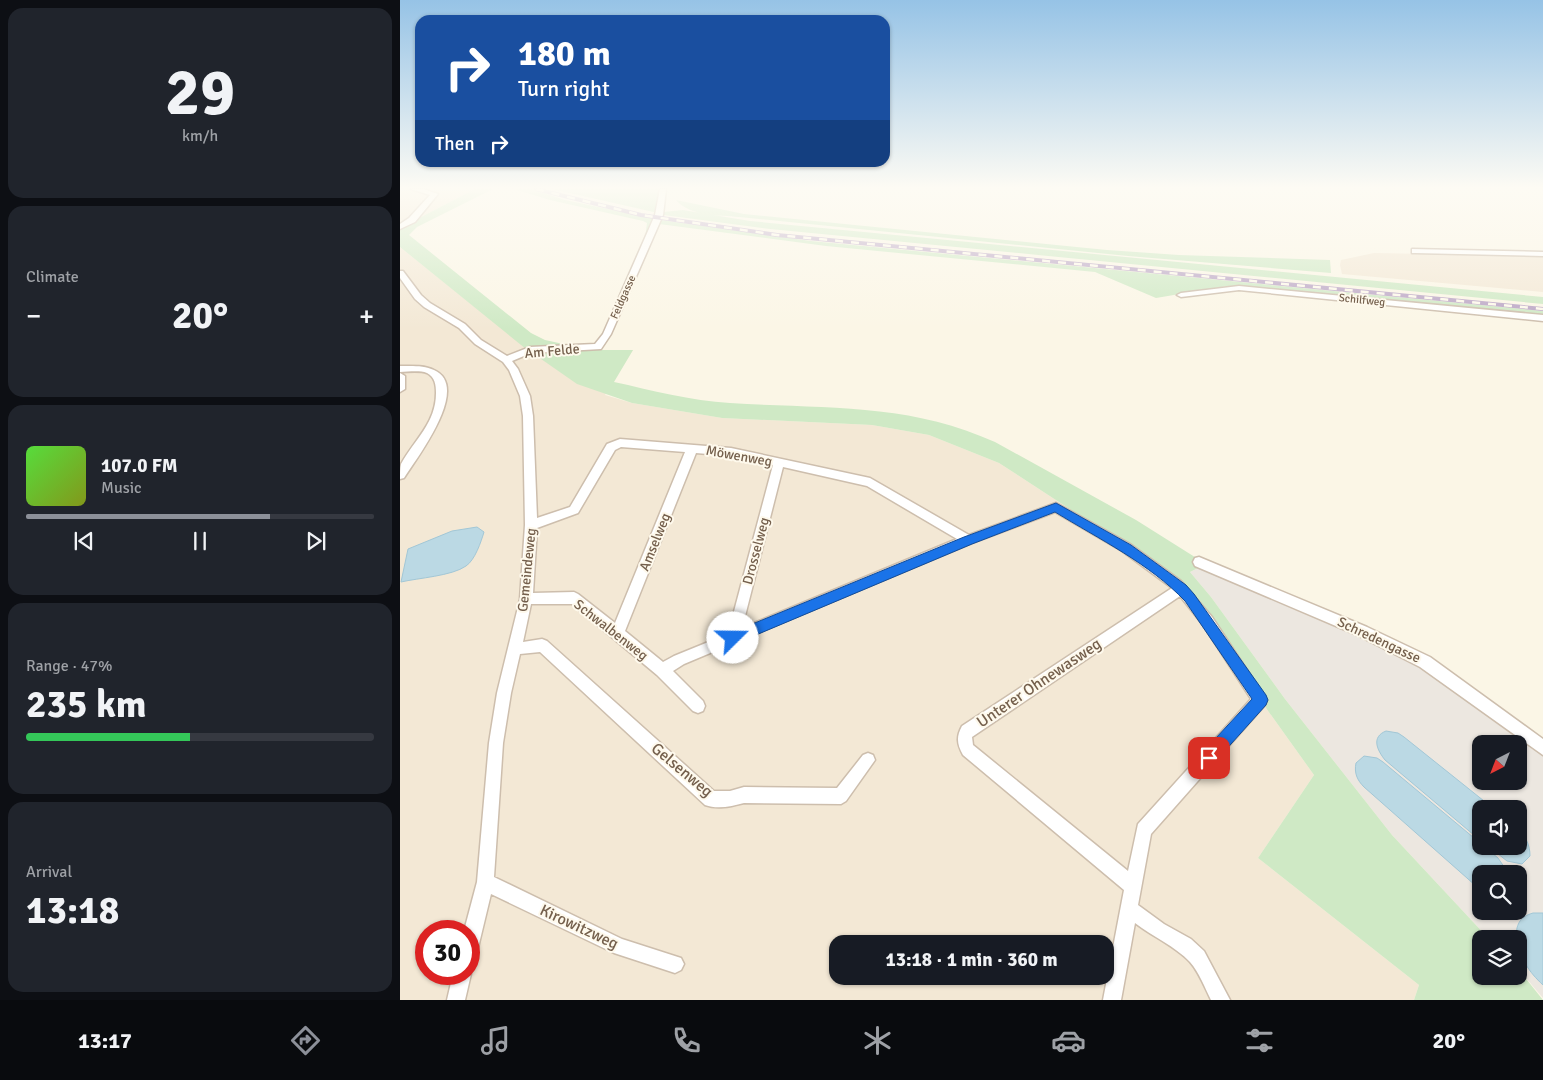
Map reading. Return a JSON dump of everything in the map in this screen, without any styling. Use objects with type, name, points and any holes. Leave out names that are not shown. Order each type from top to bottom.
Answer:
[{"type":"street","name":"Feldgasse","points":[[598,347],[607,334],[650,236]]},
{"type":"street","points":[[1415,251],[1543,254]]},
{"type":"street","name":"Gemeindeweg","points":[[400,274],[427,305],[462,326],[478,342],[506,360],[513,368],[525,396],[528,416],[532,525],[526,599],[504,693],[496,743],[485,882],[476,920]]},
{"type":"street","name":"Schilfweg","points":[[1180,295],[1239,288],[1543,318]]},
{"type":"street","name":"Am Felde","points":[[506,360],[530,350],[598,347]]},
{"type":"street","points":[[400,369],[432,372],[441,379],[442,386],[440,410],[434,426],[420,449],[400,475]]},
{"type":"street","points":[[400,376],[400,389]]},
{"type":"street","name":"Möwenweg","points":[[532,525],[574,510],[611,447],[620,443],[732,452],[870,482],[968,540]]},
{"type":"street","name":"Amselweg","points":[[618,634],[692,449]]},
{"type":"street","name":"Drosselweg","points":[[733,638],[779,463]]},
{"type":"street","name":"Schwalbenweg","points":[[662,670],[679,660],[968,540],[1056,507],[1127,549],[1181,589]]},
{"type":"street","name":"Schredengasse","points":[[1199,562],[1362,631],[1425,662],[1543,748]]},
{"type":"street","points":[[1112,1000],[1144,830],[1260,700],[1190,598],[1181,589]]},
{"type":"street","name":"Unterer Ohnewasweg","points":[[1132,886],[968,750],[964,742],[964,735],[967,731],[1181,589]]},
{"type":"street","name":"Schwalbenweg","points":[[526,599],[574,598],[662,670],[698,706]]},
{"type":"street","name":"Gelsenweg","points":[[515,649],[542,645],[711,799],[730,799],[744,795],[840,796],[868,760]]},
{"type":"street","name":"Kirowitzweg","points":[[485,882],[620,947],[676,964]]},
{"type":"street","points":[[1130,908],[1158,930],[1185,945],[1198,957],[1222,1000]]},
{"type":"street","points":[[456,1000],[459,985]]},
{"type":"shaded area","points":[[400,247],[531,352],[633,350],[605,395],[632,403],[722,418],[872,425],[929,435],[999,463],[1165,571],[1262,693],[1266,708],[1314,775],[1258,858],[1419,985],[1414,1000],[400,1000]]},
{"type":"shaded area","points":[[1374,253],[1543,256],[1543,292],[1342,274],[1341,260]]},
{"type":"shaded area","points":[[1198,568],[1362,632],[1419,664],[1518,735],[1472,735],[1472,790],[1528,790],[1528,742],[1543,753],[1543,998],[1527,979],[1527,930],[1481,930],[1392,835],[1285,699],[1211,597],[1190,572]]},
{"type":"green space","points":[[400,236],[410,236],[531,333],[545,340],[577,347],[526,349],[400,247]]},
{"type":"green space","points":[[748,236],[773,236],[811,241],[1543,311],[1543,316],[1227,286],[1156,298],[1095,272],[826,246]]},
{"type":"green space","points":[[839,236],[903,236],[1543,297],[1543,304]]},
{"type":"green space","points":[[925,236],[962,236],[1179,255],[1330,260],[1331,273],[1128,256]]},
{"type":"green space","points":[[633,350],[614,382],[701,400],[864,410],[930,420],[962,429],[995,442],[1136,520],[1198,559],[1198,568],[1190,572],[1211,597],[1285,699],[1392,835],[1481,930],[1472,930],[1472,985],[1527,985],[1527,980],[1543,1000],[1414,1000],[1419,985],[1258,858],[1314,775],[1266,708],[1262,693],[1165,571],[999,463],[929,435],[872,425],[722,418],[632,403],[577,384],[531,352]]},
{"type":"water","points":[[477,527],[484,532],[475,555],[466,566],[444,574],[401,582],[408,549],[452,531]]},
{"type":"water","points":[[1386,731],[1398,733],[1483,800],[1472,800],[1472,833],[1385,760],[1377,744],[1378,737]]},
{"type":"water","points":[[1364,756],[1377,758],[1383,762],[1472,836],[1472,855],[1494,855],[1503,865],[1472,865],[1472,882],[1362,784],[1355,770],[1356,763]]},
{"type":"water","points":[[1527,842],[1530,856],[1522,864],[1507,861],[1499,855],[1527,855]]},
{"type":"water","points":[[1533,913],[1543,913],[1543,985],[1527,966],[1527,930],[1517,930],[1520,920],[1527,920],[1527,916]]},
{"type":"railway","points":[[784,236],[1543,309]]},
{"type":"route","points":[[733,638],[968,540],[1056,507],[1127,549],[1169,578],[1181,589],[1190,598],[1260,700],[1209,758]]}]
